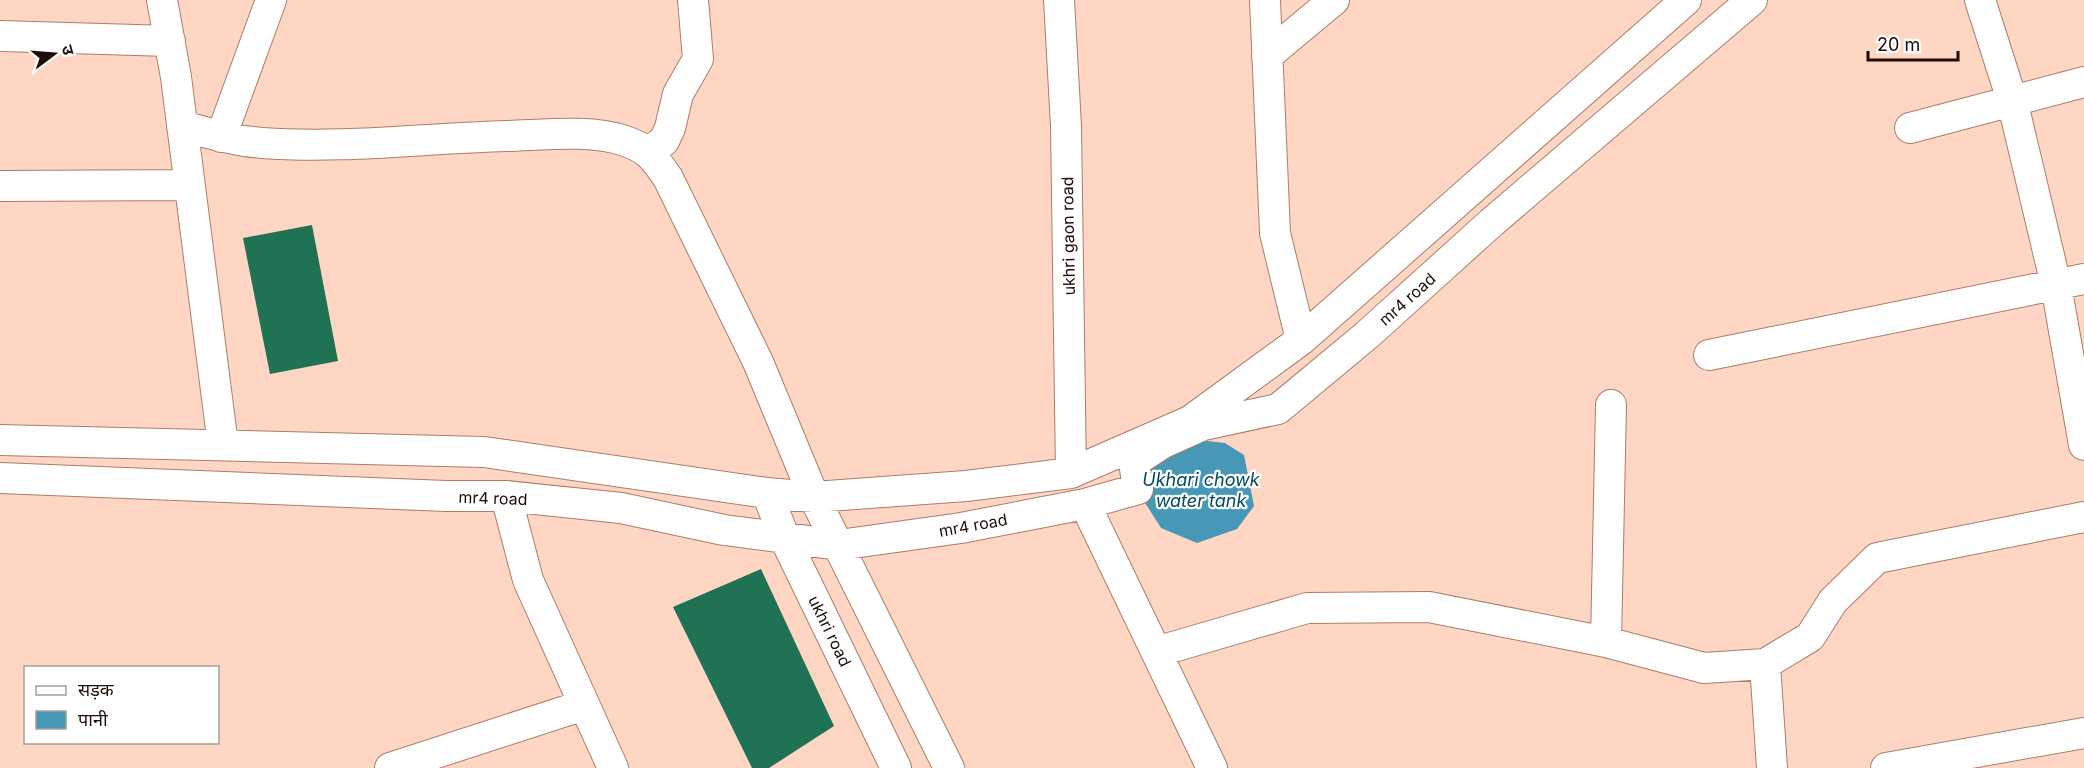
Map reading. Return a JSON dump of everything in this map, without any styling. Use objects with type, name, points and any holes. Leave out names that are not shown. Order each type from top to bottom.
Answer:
[{"type":"street","points":[[162,0],[182,126],[223,445]]},
{"type":"street","points":[[221,136],[271,0]]},
{"type":"street","points":[[649,151],[664,141],[670,128],[678,94],[698,59],[693,0]]},
{"type":"street","name":"ukhri gaon road","points":[[1059,0],[1066,126],[1071,473]]},
{"type":"street","points":[[1265,0],[1275,233],[1301,340]]},
{"type":"street","points":[[1268,56],[1334,0]]},
{"type":"street","points":[[0,440],[484,452],[767,494],[814,497],[966,486],[1071,473],[1190,422],[1301,340],[1686,0]]},
{"type":"street","name":"mr4 road","points":[[0,478],[446,496],[506,496],[621,508],[724,530],[839,545],[962,528],[1085,504],[1138,489],[1134,462],[1163,443],[1203,425],[1278,409],[1367,335],[1491,223],[1752,0]]},
{"type":"street","points":[[1980,0],[2070,282],[2084,445]]},
{"type":"street","points":[[0,36],[170,41]]},
{"type":"street","points":[[1910,128],[2084,82]]},
{"type":"street","points":[[182,126],[262,143],[358,144],[449,137],[573,134],[623,140],[649,151],[668,178],[758,362],[814,497],[949,768]]},
{"type":"street","points":[[0,186],[189,184]]},
{"type":"street","points":[[1709,355],[2070,282]]},
{"type":"street","points":[[1606,642],[1611,405]]},
{"type":"street","name":"ukhri road","points":[[767,494],[785,539],[896,768]]},
{"type":"street","points":[[506,496],[528,580],[613,768]]},
{"type":"street","points":[[1085,504],[1212,768]]},
{"type":"street","points":[[1156,652],[1307,608],[1429,607],[1606,642],[1704,668],[1765,664],[1810,637],[1833,601],[1877,558],[2084,517]]},
{"type":"street","points":[[1765,664],[1773,768]]},
{"type":"street","points":[[390,768],[584,705]]},
{"type":"street","points":[[1886,768],[2084,733]]},
{"type":"water","name":"Ukhari chowk water tank","points":[[1198,440],[1225,443],[1244,455],[1254,506],[1237,529],[1197,543],[1161,528],[1144,501],[1150,468]]},
{"type":"building","points":[[312,225],[338,361],[270,374],[243,238]]},
{"type":"building","points":[[761,569],[834,726],[769,768],[752,768],[673,607]]}]
